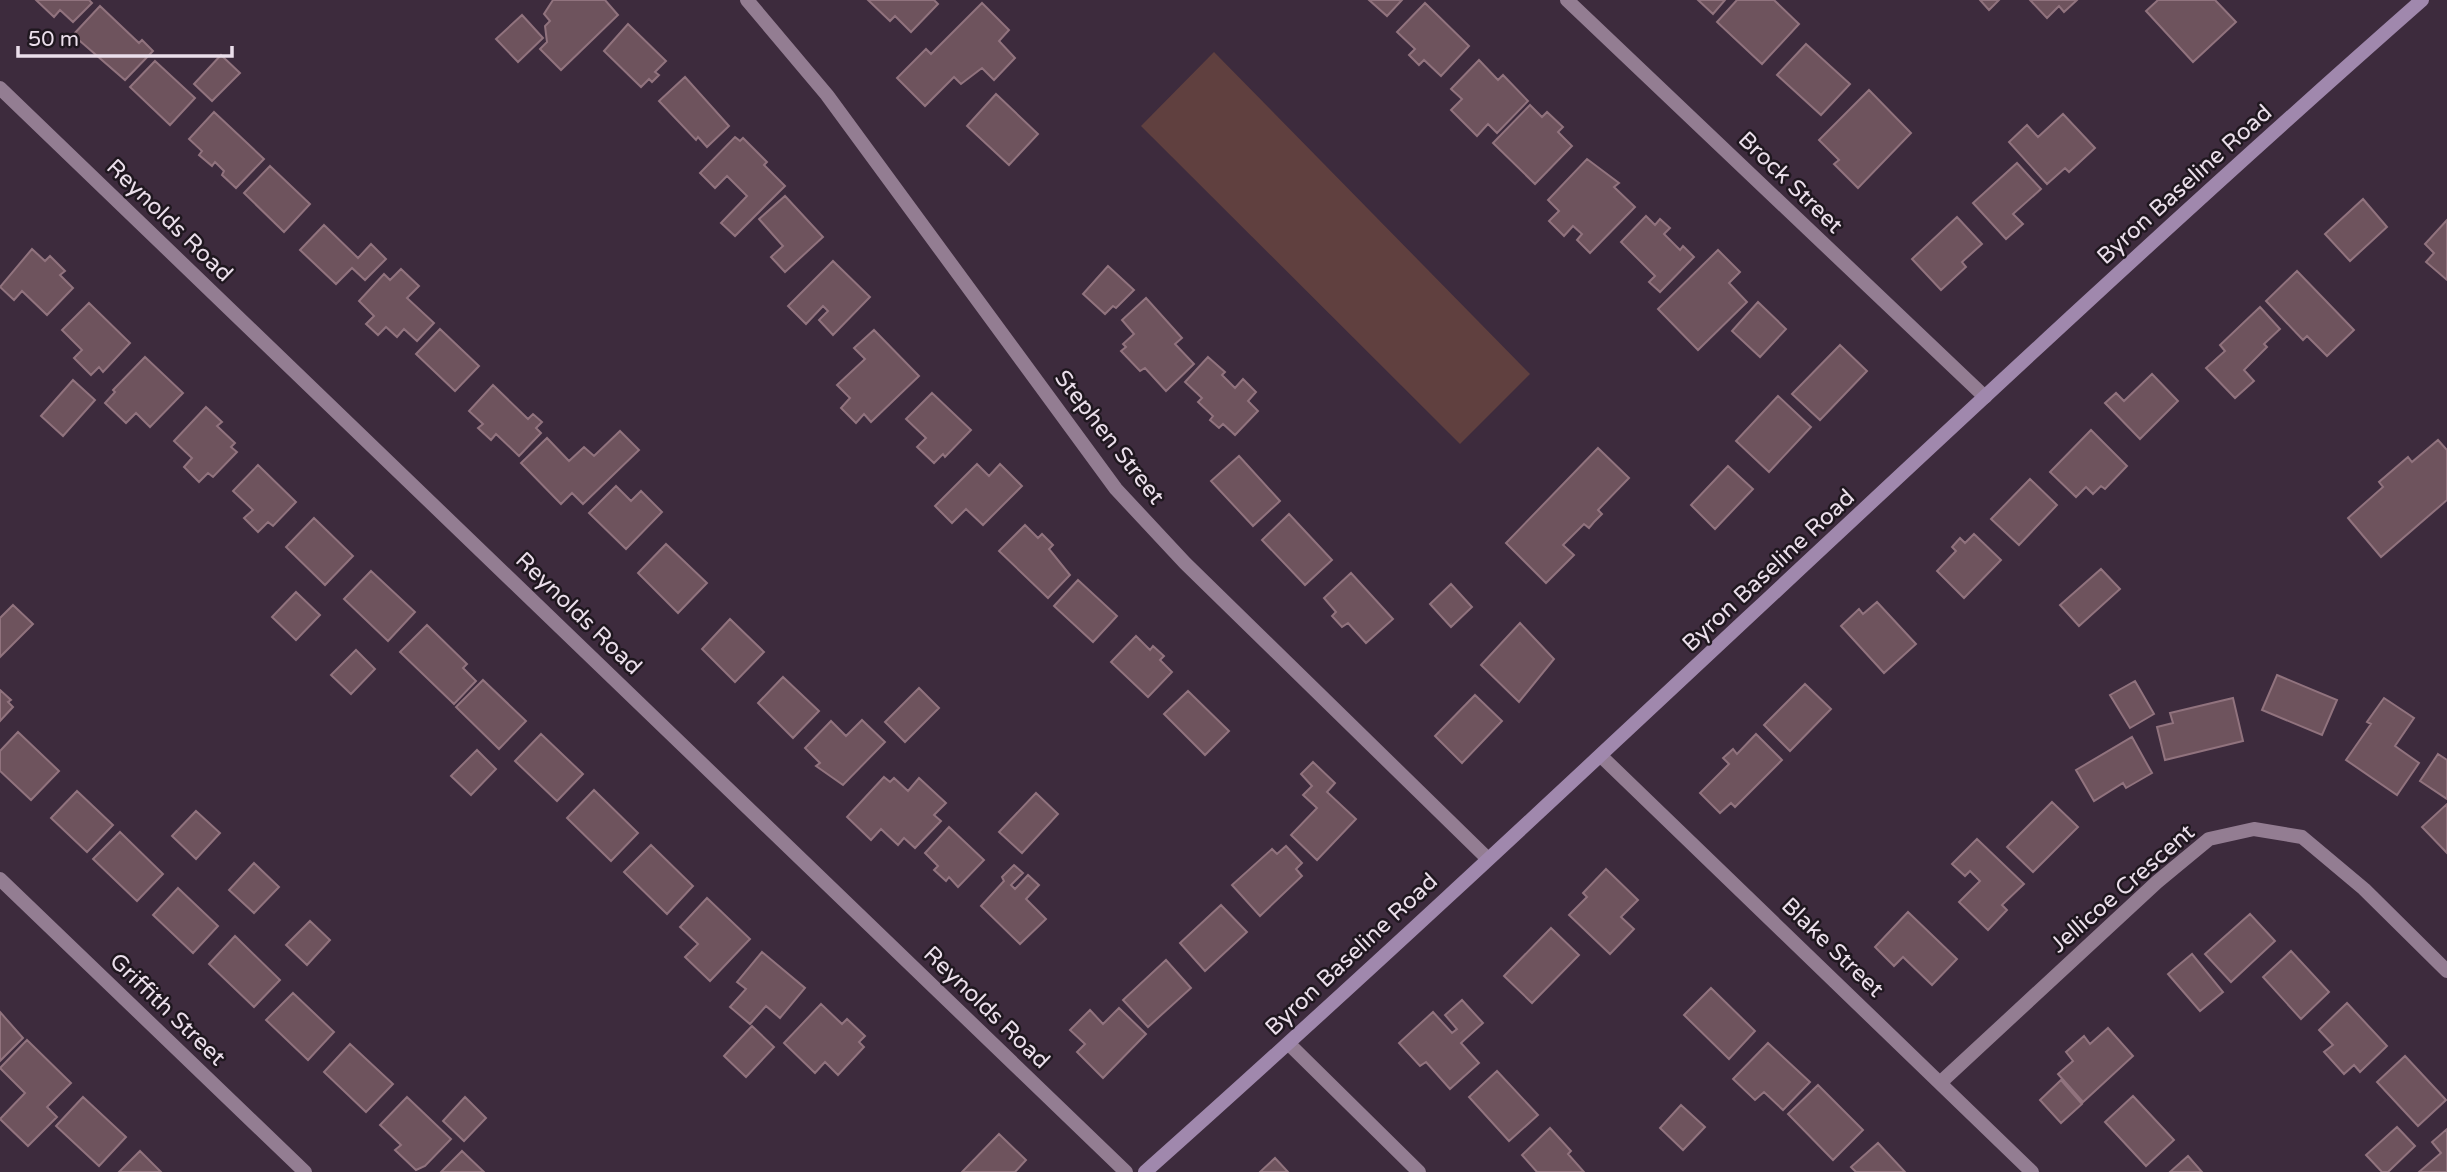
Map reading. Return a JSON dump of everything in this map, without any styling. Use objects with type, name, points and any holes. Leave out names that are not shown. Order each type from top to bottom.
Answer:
[{"type":"main road","name":"Byron Baseline Road","points":[[1144,1172],[1289,1044],[1487,858],[1602,757],[1985,397],[2422,0]]},
{"type":"street","name":"Stephen Street","points":[[747,0],[827,95],[1116,489],[1185,564],[1487,858]]},
{"type":"street","name":"Brock Street","points":[[1567,0],[1985,397]]},
{"type":"street","name":"Reynolds Road","points":[[0,88],[1126,1172]]},
{"type":"street","name":"Blake Street","points":[[1602,757],[2032,1172]]},
{"type":"street","name":"Jellicoe Crescent","points":[[1941,1082],[2157,882],[2209,839],[2254,829],[2302,836],[2364,889],[2447,971]]},
{"type":"street","name":"Griffith Street","points":[[0,879],[305,1172]]},
{"type":"street","points":[[1289,1044],[1419,1172]]},
{"type":"shaded area","points":[[1214,52],[1530,374],[1460,444],[1141,126]]},
{"type":"building","points":[[36,0],[89,0],[92,3],[73,22],[60,10],[54,17]]},
{"type":"building","points":[[553,0],[605,0],[618,15],[561,70],[540,49],[547,42],[545,26],[550,21],[544,14]]},
{"type":"building","points":[[868,0],[934,0],[938,4],[911,32],[895,16],[890,21]]},
{"type":"building","points":[[1369,0],[1402,0],[1387,16]]},
{"type":"building","points":[[1698,0],[1725,0],[1713,14]]},
{"type":"building","points":[[1737,0],[1774,0],[1799,24],[1762,64],[1717,22]]},
{"type":"building","points":[[1980,0],[1999,0],[1989,10]]},
{"type":"building","points":[[2030,0],[2077,0],[2064,12],[2059,6],[2047,18]]},
{"type":"building","points":[[2158,0],[2215,0],[2236,22],[2193,62],[2146,11]]},
{"type":"building","points":[[982,3],[1009,30],[999,41],[1015,58],[994,80],[982,68],[961,84],[954,77],[925,106],[897,78],[926,49],[931,54]]},
{"type":"building","points":[[1425,3],[1469,46],[1441,76],[1424,60],[1419,65],[1409,55],[1415,49],[1397,32]]},
{"type":"building","points":[[100,6],[139,43],[142,40],[153,51],[125,80],[73,35]]},
{"type":"building","points":[[522,15],[543,38],[518,62],[496,39]]},
{"type":"building","points":[[628,24],[666,61],[655,72],[659,75],[652,82],[649,79],[641,87],[604,51]]},
{"type":"building","points":[[1806,44],[1850,84],[1821,115],[1777,75]]},
{"type":"building","points":[[221,55],[240,73],[212,101],[194,84]]},
{"type":"building","points":[[1479,60],[1498,80],[1503,75],[1528,101],[1497,133],[1488,124],[1477,136],[1451,110],[1462,99],[1451,89]]},
{"type":"building","points":[[155,61],[195,98],[170,125],[130,87]]},
{"type":"building","points":[[685,77],[729,126],[707,147],[698,137],[696,140],[659,101]]},
{"type":"building","points":[[1869,90],[1911,133],[1858,188],[1834,164],[1839,160],[1819,140]]},
{"type":"building","points":[[996,94],[1038,134],[1009,165],[967,126]]},
{"type":"building","points":[[1530,105],[1542,117],[1547,112],[1563,127],[1558,132],[1572,146],[1535,184],[1493,143]]},
{"type":"building","points":[[214,112],[264,159],[236,188],[222,175],[224,171],[215,162],[212,166],[199,155],[202,151],[189,139]]},
{"type":"building","points":[[2063,114],[2095,148],[2069,172],[2065,168],[2047,184],[2009,142],[2027,125],[2038,137]]},
{"type":"building","points":[[735,137],[740,141],[743,138],[767,162],[764,165],[785,186],[735,236],[721,223],[747,196],[727,176],[715,188],[700,173]]},
{"type":"building","points":[[1587,159],[1619,183],[1614,187],[1635,207],[1590,253],[1577,240],[1582,234],[1573,226],[1564,236],[1549,221],[1559,211],[1548,200]]},
{"type":"building","points":[[2017,163],[2041,189],[2013,214],[2023,224],[2006,239],[1973,203]]},
{"type":"building","points":[[270,166],[310,204],[284,232],[244,193]]},
{"type":"building","points":[[785,196],[823,237],[785,272],[771,257],[783,246],[759,219]]},
{"type":"building","points":[[2363,199],[2387,227],[2350,261],[2325,234]]},
{"type":"building","points":[[1646,216],[1655,225],[1660,219],[1670,228],[1664,234],[1680,250],[1683,246],[1694,257],[1660,292],[1649,282],[1655,276],[1621,242]]},
{"type":"building","points":[[1957,217],[1982,244],[1962,262],[1966,267],[1941,290],[1912,259]]},
{"type":"building","points":[[2447,220],[2447,280],[2426,262],[2434,253],[2425,244]]},
{"type":"building","points":[[324,225],[358,258],[371,244],[386,259],[365,280],[352,268],[336,284],[300,250]]},
{"type":"building","points":[[32,249],[45,261],[50,256],[65,271],[60,275],[73,288],[47,315],[22,291],[14,300],[0,287]]},
{"type":"building","points":[[1718,250],[1740,272],[1729,283],[1747,302],[1698,350],[1658,309]]},
{"type":"building","points":[[833,261],[870,297],[833,335],[819,320],[828,311],[823,306],[806,324],[788,306]]},
{"type":"building","points":[[1108,266],[1134,290],[1116,308],[1113,306],[1105,314],[1083,294]]},
{"type":"building","points":[[401,269],[419,286],[407,298],[434,323],[417,341],[404,329],[397,337],[386,327],[378,335],[366,324],[374,316],[359,301],[384,274],[390,280]]},
{"type":"building","points":[[2297,271],[2354,330],[2327,356],[2307,336],[2303,340],[2266,301]]},
{"type":"building","points":[[1146,298],[1182,338],[1175,344],[1194,364],[1166,391],[1145,368],[1140,371],[1121,351],[1126,347],[1123,344],[1134,334],[1122,320]]},
{"type":"building","points":[[1758,302],[1786,329],[1760,357],[1732,331]]},
{"type":"building","points":[[89,303],[130,343],[103,372],[99,367],[91,375],[74,358],[82,350],[62,330]]},
{"type":"building","points":[[2260,307],[2280,329],[2264,344],[2267,347],[2244,370],[2254,381],[2235,398],[2206,368],[2225,351],[2220,345]]},
{"type":"building","points":[[440,329],[479,366],[455,391],[416,354]]},
{"type":"building","points":[[874,330],[919,376],[871,422],[864,414],[856,423],[841,408],[850,398],[837,385],[865,359],[854,348]]},
{"type":"building","points":[[1840,345],[1867,371],[1820,420],[1792,394]]},
{"type":"building","points":[[145,357],[183,393],[150,427],[136,413],[126,423],[105,403],[115,392],[113,390]]},
{"type":"building","points":[[1208,357],[1225,372],[1222,375],[1235,388],[1243,379],[1256,392],[1248,401],[1258,411],[1235,435],[1223,424],[1219,428],[1210,420],[1213,416],[1198,402],[1202,398],[1185,382]]},
{"type":"building","points":[[2152,374],[2178,401],[2140,439],[2105,403],[2116,393],[2124,401]]},
{"type":"building","points":[[73,380],[95,400],[63,436],[41,416]]},
{"type":"building","points":[[493,385],[528,419],[533,414],[542,422],[536,428],[541,433],[519,456],[496,434],[491,440],[478,428],[483,424],[469,411]]},
{"type":"building","points":[[932,393],[971,430],[945,457],[943,454],[934,463],[917,447],[926,438],[906,419]]},
{"type":"building","points":[[1778,396],[1811,427],[1769,472],[1736,441]]},
{"type":"building","points":[[206,407],[222,422],[217,426],[235,443],[231,447],[237,452],[213,477],[208,473],[199,482],[184,467],[192,458],[174,441]]},
{"type":"building","points":[[2091,430],[2127,466],[2105,489],[2101,486],[2093,494],[2086,487],[2076,497],[2050,472]]},
{"type":"building","points":[[620,431],[639,450],[583,504],[572,493],[561,504],[521,463],[547,438],[569,461],[584,447],[594,456]]},
{"type":"building","points":[[2438,440],[2447,450],[2447,500],[2381,557],[2348,518],[2383,487],[2379,482],[2408,457],[2412,462]]},
{"type":"building","points":[[1598,448],[1629,478],[1598,510],[1602,514],[1589,528],[1584,524],[1563,545],[1574,555],[1546,583],[1506,543]]},
{"type":"building","points":[[1239,456],[1280,501],[1253,526],[1211,481]]},
{"type":"building","points":[[977,464],[989,476],[1000,464],[1022,486],[983,525],[966,509],[952,523],[935,506]]},
{"type":"building","points":[[258,465],[296,502],[273,526],[268,522],[258,532],[244,518],[253,510],[233,491]]},
{"type":"building","points":[[1728,466],[1753,489],[1715,529],[1691,505]]},
{"type":"building","points":[[2030,479],[2057,505],[2019,545],[1991,519]]},
{"type":"building","points":[[616,486],[631,501],[641,491],[662,512],[626,549],[589,513]]},
{"type":"building","points":[[1289,514],[1332,560],[1305,585],[1262,540]]},
{"type":"building","points":[[314,518],[353,556],[325,585],[286,547]]},
{"type":"building","points":[[1025,525],[1038,538],[1042,534],[1053,545],[1049,549],[1070,575],[1048,598],[999,551]]},
{"type":"building","points":[[1974,534],[2001,560],[1964,598],[1937,571],[1956,551],[1952,547],[1960,538],[1965,543]]},
{"type":"building","points":[[666,544],[707,583],[678,613],[638,573]]},
{"type":"building","points":[[2101,569],[2120,589],[2079,626],[2060,605]]},
{"type":"building","points":[[371,571],[415,612],[388,641],[344,599]]},
{"type":"building","points":[[1351,573],[1393,619],[1366,643],[1348,623],[1342,627],[1332,616],[1336,612],[1324,598]]},
{"type":"building","points":[[1078,580],[1117,616],[1093,642],[1054,606]]},
{"type":"building","points":[[1451,584],[1472,607],[1451,627],[1430,604]]},
{"type":"building","points":[[296,592],[320,615],[296,640],[272,617]]},
{"type":"building","points":[[1877,602],[1916,644],[1884,673],[1841,626],[1859,609],[1863,614]]},
{"type":"building","points":[[13,605],[33,624],[0,657],[0,618]]},
{"type":"building","points":[[730,619],[764,652],[735,682],[702,649]]},
{"type":"building","points":[[1520,623],[1554,659],[1519,702],[1481,665]]},
{"type":"building","points":[[427,625],[467,664],[463,668],[476,681],[454,704],[400,652]]},
{"type":"building","points":[[1136,636],[1150,650],[1153,646],[1164,656],[1160,660],[1172,672],[1148,697],[1111,662]]},
{"type":"building","points":[[356,650],[375,669],[351,694],[331,675]]},
{"type":"building","points":[[2277,675],[2337,700],[2322,735],[2262,710]]},
{"type":"building","points":[[783,677],[819,711],[793,738],[758,703]]},
{"type":"building","points":[[483,680],[526,721],[499,749],[456,707]]},
{"type":"building","points":[[2135,681],[2154,714],[2130,728],[2110,695]]},
{"type":"building","points":[[1805,684],[1831,709],[1790,751],[1764,725]]},
{"type":"building","points":[[919,688],[939,708],[905,742],[885,722]]},
{"type":"building","points":[[0,690],[11,700],[8,702],[13,707],[0,721]]},
{"type":"building","points":[[1188,691],[1229,731],[1205,755],[1164,714]]},
{"type":"building","points":[[1475,695],[1502,721],[1462,763],[1435,736]]},
{"type":"building","points":[[2233,698],[2243,741],[2165,760],[2157,727],[2173,723],[2170,713]]},
{"type":"building","points":[[2384,698],[2414,718],[2395,746],[2419,763],[2397,795],[2346,760],[2371,724],[2367,722]]},
{"type":"building","points":[[862,720],[885,742],[843,785],[816,766],[820,763],[805,748],[831,721],[846,736]]},
{"type":"building","points":[[18,732],[59,771],[31,800],[0,771],[0,751]]},
{"type":"building","points":[[541,734],[583,774],[557,801],[515,761]]},
{"type":"building","points":[[1756,734],[1782,760],[1735,807],[1731,803],[1720,813],[1700,793],[1729,764],[1723,758],[1733,749],[1737,754]]},
{"type":"building","points":[[2132,737],[2152,773],[2126,788],[2123,783],[2094,801],[2076,770]]},
{"type":"building","points":[[477,750],[496,769],[471,795],[451,776]]},
{"type":"building","points":[[2438,754],[2447,760],[2447,799],[2420,781]]},
{"type":"building","points":[[1313,762],[1335,783],[1327,792],[1356,819],[1317,860],[1291,835],[1317,808],[1303,795],[1312,786],[1301,774]]},
{"type":"building","points":[[884,777],[890,782],[894,778],[908,791],[919,778],[946,803],[934,815],[941,821],[915,848],[904,838],[898,845],[881,829],[871,840],[847,817]]},
{"type":"building","points":[[594,790],[638,833],[611,861],[567,818]]},
{"type":"building","points":[[77,791],[113,825],[87,852],[51,818]]},
{"type":"building","points":[[1036,793],[1058,814],[1022,853],[999,832]]},
{"type":"building","points":[[2052,802],[2078,827],[2033,872],[2007,847]]},
{"type":"building","points":[[2447,804],[2447,853],[2422,827]]},
{"type":"building","points":[[196,811],[220,833],[196,859],[172,836]]},
{"type":"building","points":[[949,827],[984,860],[958,887],[949,877],[946,881],[934,870],[938,866],[925,853]]},
{"type":"building","points":[[120,832],[163,874],[137,901],[93,859]]},
{"type":"building","points":[[1977,839],[2024,884],[2002,905],[2007,910],[1988,930],[1959,902],[1980,881],[1970,871],[1965,876],[1952,864]]},
{"type":"building","points":[[651,845],[693,886],[667,914],[624,872]]},
{"type":"building","points":[[1286,846],[1302,863],[1296,869],[1302,876],[1260,916],[1232,885],[1272,849],[1277,854]]},
{"type":"building","points":[[254,863],[279,887],[254,913],[229,890]]},
{"type":"building","points":[[1014,865],[1023,873],[1011,885],[1015,889],[1028,875],[1039,885],[1026,899],[1046,919],[1020,944],[981,906],[1004,881],[1002,877]]},
{"type":"building","points":[[1606,869],[1638,900],[1621,917],[1634,929],[1610,954],[1569,915],[1587,897],[1583,893]]},
{"type":"building","points":[[178,888],[218,926],[193,953],[153,915]]},
{"type":"building","points":[[707,898],[750,939],[710,981],[685,957],[698,944],[680,927]]},
{"type":"building","points":[[1221,905],[1247,932],[1205,971],[1180,943]]},
{"type":"building","points":[[1908,912],[1957,959],[1932,985],[1903,957],[1894,966],[1875,947]]},
{"type":"building","points":[[2250,914],[2275,941],[2231,982],[2205,954]]},
{"type":"building","points":[[310,921],[330,940],[307,965],[286,945]]},
{"type":"building","points":[[1551,928],[1579,955],[1532,1003],[1504,976]]},
{"type":"building","points":[[235,936],[280,980],[254,1007],[209,964]]},
{"type":"building","points":[[2291,951],[2329,992],[2301,1019],[2263,977]]},
{"type":"building","points":[[762,952],[805,988],[780,1018],[766,1006],[750,1024],[730,1007],[746,989],[737,982]]},
{"type":"building","points":[[2192,954],[2223,992],[2200,1011],[2168,974]]},
{"type":"building","points":[[1166,960],[1191,988],[1148,1027],[1123,1000]]},
{"type":"building","points":[[1711,988],[1755,1031],[1729,1059],[1684,1015]]},
{"type":"building","points":[[293,993],[334,1032],[308,1060],[266,1020]]},
{"type":"building","points":[[1462,1000],[1483,1023],[1461,1043],[1479,1063],[1450,1089],[1426,1062],[1420,1066],[1399,1043],[1433,1012],[1452,1033],[1457,1029],[1445,1015]]},
{"type":"building","points":[[2347,1003],[2387,1046],[2360,1072],[2354,1065],[2344,1074],[2324,1052],[2333,1045],[2319,1030]]},
{"type":"building","points":[[821,1004],[842,1024],[847,1019],[865,1036],[859,1042],[864,1047],[838,1075],[825,1062],[815,1073],[784,1043]]},
{"type":"building","points":[[1119,1008],[1146,1034],[1103,1078],[1077,1052],[1085,1044],[1070,1030],[1090,1010],[1103,1024]]},
{"type":"building","points":[[0,1012],[23,1038],[0,1061]]},
{"type":"building","points":[[752,1026],[774,1047],[746,1077],[724,1056]]},
{"type":"building","points":[[2108,1028],[2133,1056],[2083,1102],[2058,1074],[2073,1061],[2066,1052],[2084,1036],[2090,1044]]},
{"type":"building","points":[[27,1040],[71,1083],[47,1107],[57,1117],[28,1146],[0,1119],[25,1093],[0,1068]]},
{"type":"building","points":[[1768,1043],[1810,1082],[1783,1110],[1764,1092],[1755,1100],[1733,1079]]},
{"type":"building","points":[[350,1044],[393,1084],[366,1112],[324,1072]]},
{"type":"building","points":[[2405,1056],[2446,1100],[2418,1126],[2377,1082]]},
{"type":"building","points":[[1497,1071],[1538,1115],[1509,1141],[1469,1097]]},
{"type":"building","points":[[2061,1080],[2082,1104],[2061,1123],[2040,1100]]},
{"type":"building","points":[[1818,1085],[1863,1130],[1833,1160],[1788,1114]]},
{"type":"building","points":[[2133,1096],[2174,1140],[2146,1166],[2105,1122]]},
{"type":"building","points":[[83,1097],[126,1137],[99,1166],[56,1126]]},
{"type":"building","points":[[407,1097],[451,1139],[425,1166],[416,1170],[395,1150],[401,1145],[380,1125]]},
{"type":"building","points":[[465,1097],[486,1118],[464,1141],[443,1121]]},
{"type":"building","points":[[1681,1105],[1705,1127],[1683,1150],[1660,1128]]},
{"type":"building","points":[[2397,1127],[2415,1146],[2388,1172],[2382,1172],[2366,1155]]},
{"type":"building","points":[[1550,1128],[1571,1151],[1568,1154],[1584,1172],[1537,1172],[1522,1155]]},
{"type":"building","points":[[2447,1129],[2447,1172],[2419,1172],[2441,1153],[2432,1142]]},
{"type":"building","points":[[999,1134],[1026,1160],[1015,1172],[962,1172]]},
{"type":"building","points":[[1878,1143],[1905,1172],[1856,1172],[1851,1167]]},
{"type":"building","points":[[140,1151],[161,1172],[119,1172]]},
{"type":"building","points":[[462,1151],[484,1172],[441,1172]]},
{"type":"building","points":[[2188,1156],[2202,1172],[2170,1172]]},
{"type":"building","points":[[1275,1158],[1288,1172],[1260,1172]]}]
